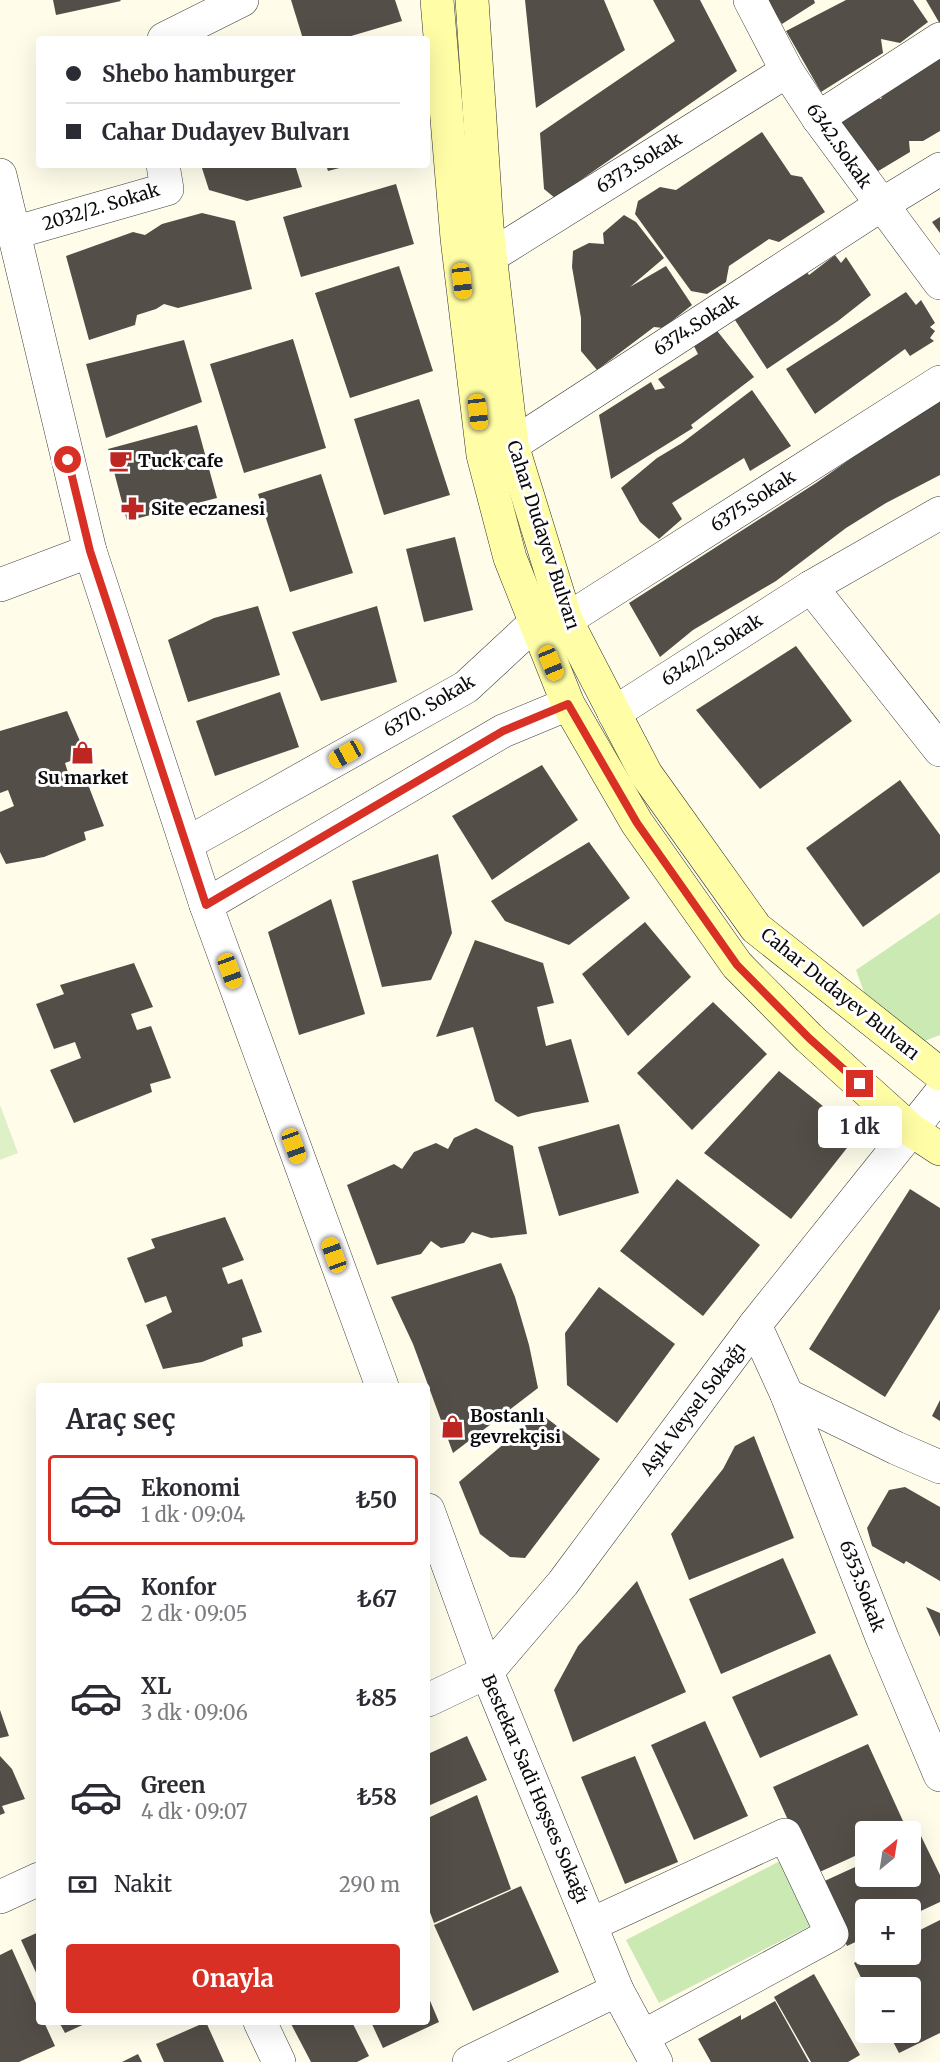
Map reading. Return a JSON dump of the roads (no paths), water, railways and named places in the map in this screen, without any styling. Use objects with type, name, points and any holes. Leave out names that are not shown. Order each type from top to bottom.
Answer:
[{"type":"main road","name":"Cahar Dudayev Bulvarı","points":[[437,0],[457,237],[483,455],[510,558],[614,713],[646,774],[756,928],[940,1074]]},
{"type":"main road","name":"Cahar Dudayev Bulvarı","points":[[472,0],[475,72],[490,256],[512,445],[568,704],[637,823],[737,965],[809,1038],[911,1130],[940,1149]]},
{"type":"street","points":[[170,36],[242,0]]},
{"type":"street","name":"6342.Sokak","points":[[750,0],[787,71],[818,118],[940,283]]},
{"type":"street","points":[[818,118],[940,39]]},
{"type":"street","name":"6373.Sokak","points":[[490,256],[787,71]]},
{"type":"street","name":"2032/2. Sokak","points":[[13,233],[167,189],[164,168]]},
{"type":"street","name":"6374.Sokak","points":[[512,445],[940,169]]},
{"type":"street","points":[[0,175],[90,551],[206,905],[381,1383]]},
{"type":"street","name":"6375.Sokak","points":[[551,622],[940,382]]},
{"type":"street","name":"6342/2.Sokak","points":[[614,713],[811,587],[940,513]]},
{"type":"street","points":[[0,585],[90,551]]},
{"type":"street","points":[[811,587],[940,750]]},
{"type":"street","name":"6370. Sokak","points":[[186,844],[466,687],[551,622]]},
{"type":"street","points":[[206,905],[503,731],[568,704]]},
{"type":"street","name":"Aşık Veysel Sokağı","points":[[430,1699],[487,1672],[563,1583],[755,1325],[940,1094]]},
{"type":"street","name":"6353.Sokak","points":[[755,1325],[788,1395],[883,1640],[940,1775]]},
{"type":"street","points":[[788,1395],[940,1467]]},
{"type":"street","name":"Bestekar Sadi Hoşses Sokağı","points":[[430,1515],[487,1672],[592,1924],[617,1990],[649,2049]]},
{"type":"street","points":[[592,1924],[785,1834],[832,1934],[649,2049]]},
{"type":"street","points":[[0,1897],[36,1880]]},
{"type":"street","points":[[469,2062],[617,1990]]},
{"type":"street","points":[[261,2025],[279,2062]]},
{"type":"place","name":"Tuck cafe","points":[[120,461]]},
{"type":"place","name":"Site eczanesi","points":[[133,509]]},
{"type":"place","name":"Su market","points":[[83,752]]},
{"type":"place","name":"Bostanlı gevrekçisi","points":[[452,1426]]}]
